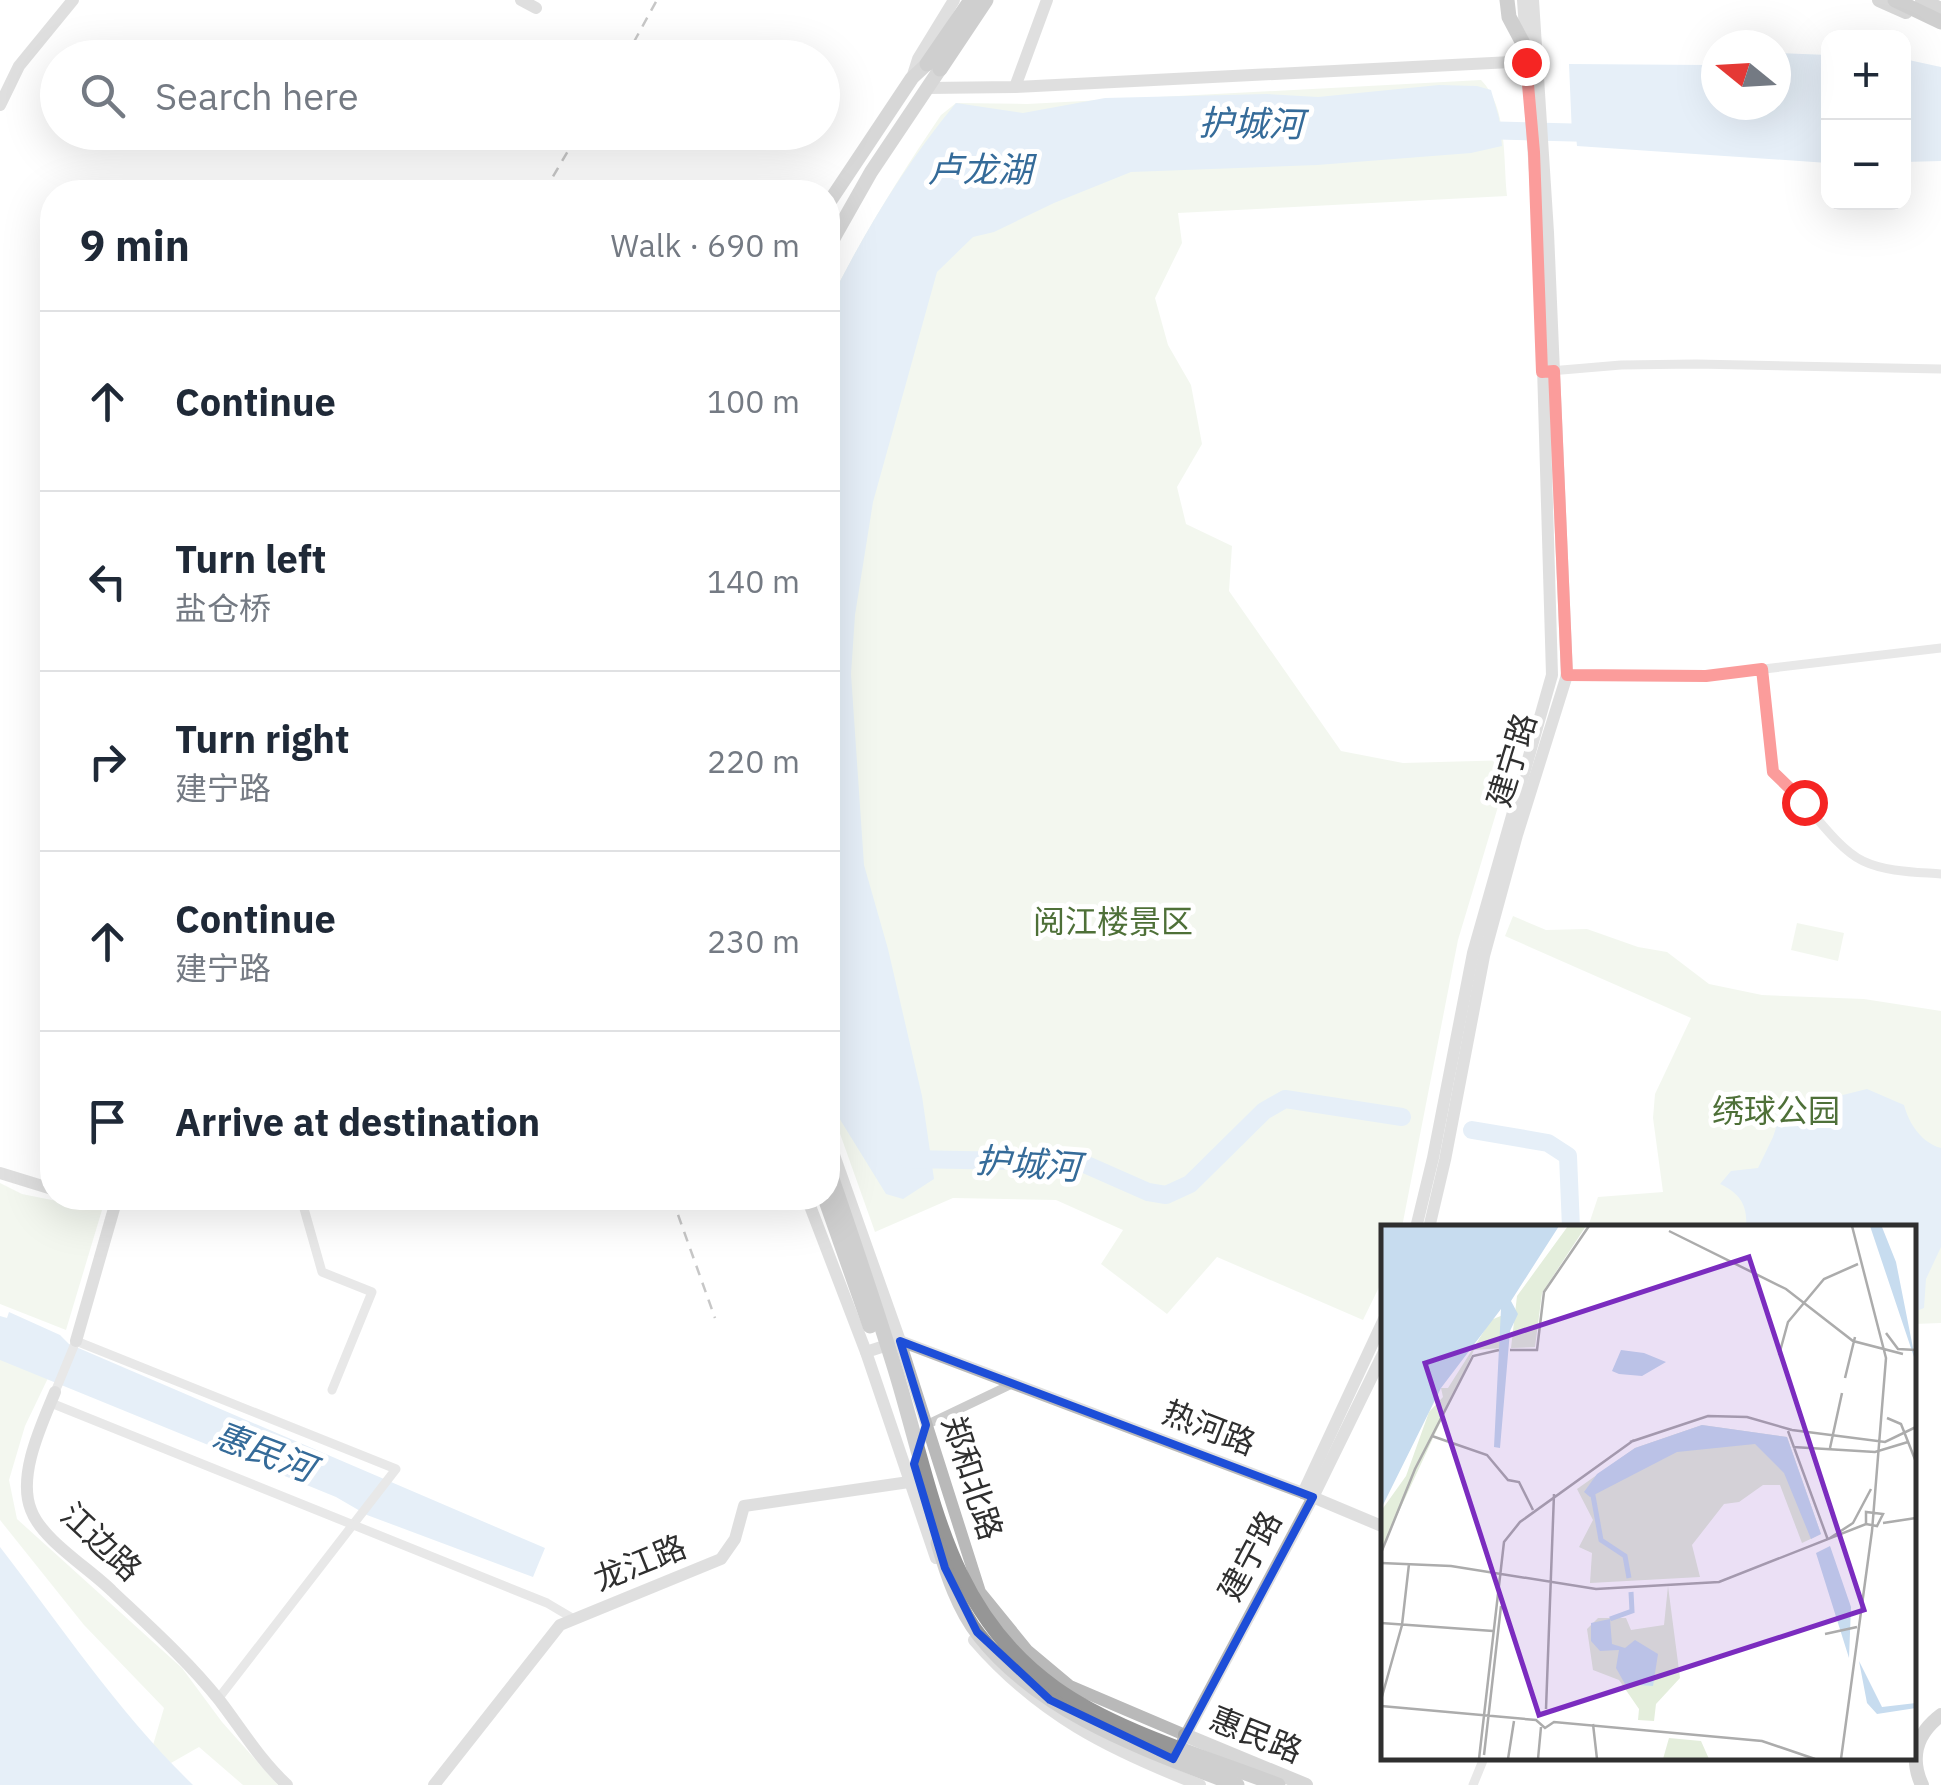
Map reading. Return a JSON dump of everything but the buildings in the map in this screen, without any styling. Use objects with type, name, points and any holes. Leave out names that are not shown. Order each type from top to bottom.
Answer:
[{"type":"highway","points":[[934,66],[971,0]]},
{"type":"highway","points":[[934,66],[986,0]]},
{"type":"highway","points":[[1508,0],[1508,16],[1530,61]]},
{"type":"highway","points":[[1895,0],[1941,18]]},
{"type":"highway","points":[[1910,0],[1941,18]]},
{"type":"highway","points":[[840,1203],[939,1519],[968,1594],[1004,1646],[1085,1706],[1278,1785]]},
{"type":"highway","points":[[829,1210],[885,1368],[946,1568],[977,1632],[1050,1700],[1112,1734],[1236,1785]]},
{"type":"main road","points":[[0,79],[64,0]]},
{"type":"main road","points":[[0,105],[18,66],[73,0]]},
{"type":"main road","points":[[522,0],[536,8]]},
{"type":"main road","points":[[840,186],[912,78],[918,59],[954,0]]},
{"type":"main road","points":[[1015,88],[1047,0]]},
{"type":"main road","name":"建宁路","points":[[1430,1225],[1446,1160],[1484,956],[1567,675],[1539,154],[1523,0]]},
{"type":"main road","name":"建宁路","points":[[1530,61],[1533,0]]},
{"type":"main road","points":[[1880,0],[1941,18]]},
{"type":"main road","points":[[1922,0],[1941,18]]},
{"type":"main road","points":[[928,88],[1015,88],[1530,61]]},
{"type":"main road","points":[[912,78],[934,66]]},
{"type":"main road","points":[[840,227],[871,172],[928,88],[934,66]]},
{"type":"main road","name":"建宁路","points":[[1417,1225],[1473,954],[1552,675],[1548,371]]},
{"type":"main road","name":"郑和北路","points":[[840,1172],[900,1341],[980,1592],[1008,1629],[1048,1670],[1070,1686],[1186,1735]]},
{"type":"main road","points":[[0,1173],[40,1185]]},
{"type":"main road","name":"江边路","points":[[76,1341],[113,1210]]},
{"type":"main road","name":"郑和北路","points":[[812,1210],[866,1352],[954,1606],[971,1637],[992,1662],[1060,1719],[1164,1779],[1200,1785]]},
{"type":"main road","name":"建宁路","points":[[1308,1495],[1381,1325]]},
{"type":"main road","points":[[866,1352],[900,1341]]},
{"type":"main road","name":"热河路","points":[[900,1341],[1381,1526]]},
{"type":"main road","name":"建宁路","points":[[1164,1779],[1381,1358]]},
{"type":"main road","name":"江边路","points":[[53,1398],[31,1462],[30,1510],[44,1532],[109,1588],[218,1699],[266,1766],[287,1785]]},
{"type":"main road","name":"龙江路","points":[[434,1785],[560,1625],[721,1560],[735,1539],[744,1506],[909,1482]]},
{"type":"main road","points":[[1916,1739],[1941,1716]]},
{"type":"main road","name":"惠民路","points":[[1186,1735],[1306,1785]]},
{"type":"main road","points":[[1915,1760],[1922,1785]]},
{"type":"street","points":[[1548,371],[1696,364],[1941,369]]},
{"type":"street","points":[[1552,675],[1706,676],[1941,648]]},
{"type":"street","points":[[1762,669],[1773,772],[1860,860],[1941,874]]},
{"type":"street","points":[[304,1210],[322,1272],[372,1292],[332,1390]]},
{"type":"street","points":[[76,1341],[394,1472],[218,1699]]},
{"type":"street","name":"江边路","points":[[53,1398],[76,1341]]},
{"type":"street","points":[[909,1482],[926,1424],[1014,1383]]},
{"type":"street","points":[[53,1398],[547,1603],[574,1619]]},
{"type":"street","points":[[1473,1785],[1483,1760]]},
{"type":"highlighted area","points":[[900,1341],[1313,1497],[1173,1759],[1050,1700],[977,1632],[945,1568],[914,1464],[926,1425]]},
{"type":"green space","name":"阅江楼景区","points":[[1481,80],[1496,104],[1507,196],[1178,213],[1182,243],[1155,298],[1168,345],[1191,385],[1202,444],[1177,487],[1186,524],[1232,546],[1229,591],[1341,751],[1403,763],[1512,760],[1458,940],[1402,1225],[1381,1225],[1381,1283],[1363,1320],[1217,1257],[1167,1314],[1101,1264],[1123,1230],[1056,1200],[953,1198],[875,1232],[840,1134],[840,282],[941,115],[956,103],[1027,104]]},
{"type":"green space","name":"绣球公园","points":[[1513,916],[1546,930],[1587,929],[1638,947],[1667,952],[1709,984],[1762,995],[1864,999],[1941,1011],[1941,1323],[1916,1324],[1916,1225],[1589,1225],[1598,1197],[1663,1192],[1653,1118],[1655,1094],[1691,1018],[1505,936]]},
{"type":"green space","points":[[1797,923],[1844,933],[1838,961],[1791,950]]},
{"type":"green space","points":[[0,1183],[40,1198],[40,1210],[102,1210],[66,1330],[0,1304]]},
{"type":"green space","points":[[0,1357],[49,1376],[25,1426],[9,1480],[17,1519],[182,1668],[222,1722],[278,1785],[243,1785],[199,1747],[171,1763],[153,1745],[164,1708],[84,1625],[0,1520]]},
{"type":"water","points":[[1791,54],[1821,55],[1821,163],[1577,146],[1576,136],[1572,135],[1569,64],[1701,65],[1701,120],[1791,120]]},
{"type":"water","points":[[1911,61],[1941,67],[1941,161],[1911,162]]},
{"type":"water","name":"卢龙湖","points":[[1439,85],[1477,86],[1491,90],[1502,146],[1471,153],[1317,165],[1131,172],[994,232],[973,237],[937,272],[873,502],[855,615],[851,674],[864,865],[922,1096],[934,1179],[903,1199],[886,1194],[840,1119],[840,282],[886,200],[956,103],[1023,113],[1105,98],[1267,94],[1318,97]]},
{"type":"water","points":[[1867,1089],[1904,1105],[1917,1132],[1941,1148],[1941,1247],[1926,1279],[1924,1308],[1916,1311],[1916,1225],[1746,1225],[1741,1201],[1720,1184],[1731,1171],[1758,1168],[1782,1110]]},
{"type":"water","name":"惠民河","points":[[9,1312],[60,1335],[69,1344],[545,1548],[533,1577],[367,1515],[336,1497],[0,1360],[0,1316],[7,1318]]},
{"type":"water","points":[[0,1547],[116,1700],[193,1785],[0,1785]]},
{"type":"waterway","name":"护城河","points":[[1479,130],[1593,133]]},
{"type":"waterway","name":"护城河","points":[[907,1159],[1080,1162],[1148,1192],[1166,1195],[1190,1184],[1264,1111],[1285,1099],[1402,1117]]},
{"type":"waterway","points":[[1472,1130],[1548,1143],[1568,1156],[1571,1225]]},
{"type":"railway","points":[[635,40],[657,0]]},
{"type":"railway","points":[[551,180],[568,150]]},
{"type":"railway","points":[[676,1210],[715,1318]]},
{"type":"route","points":[[1526,62],[1534,152],[1542,372],[1554,371],[1567,675],[1706,676],[1762,669],[1773,772],[1804,802]]}]
